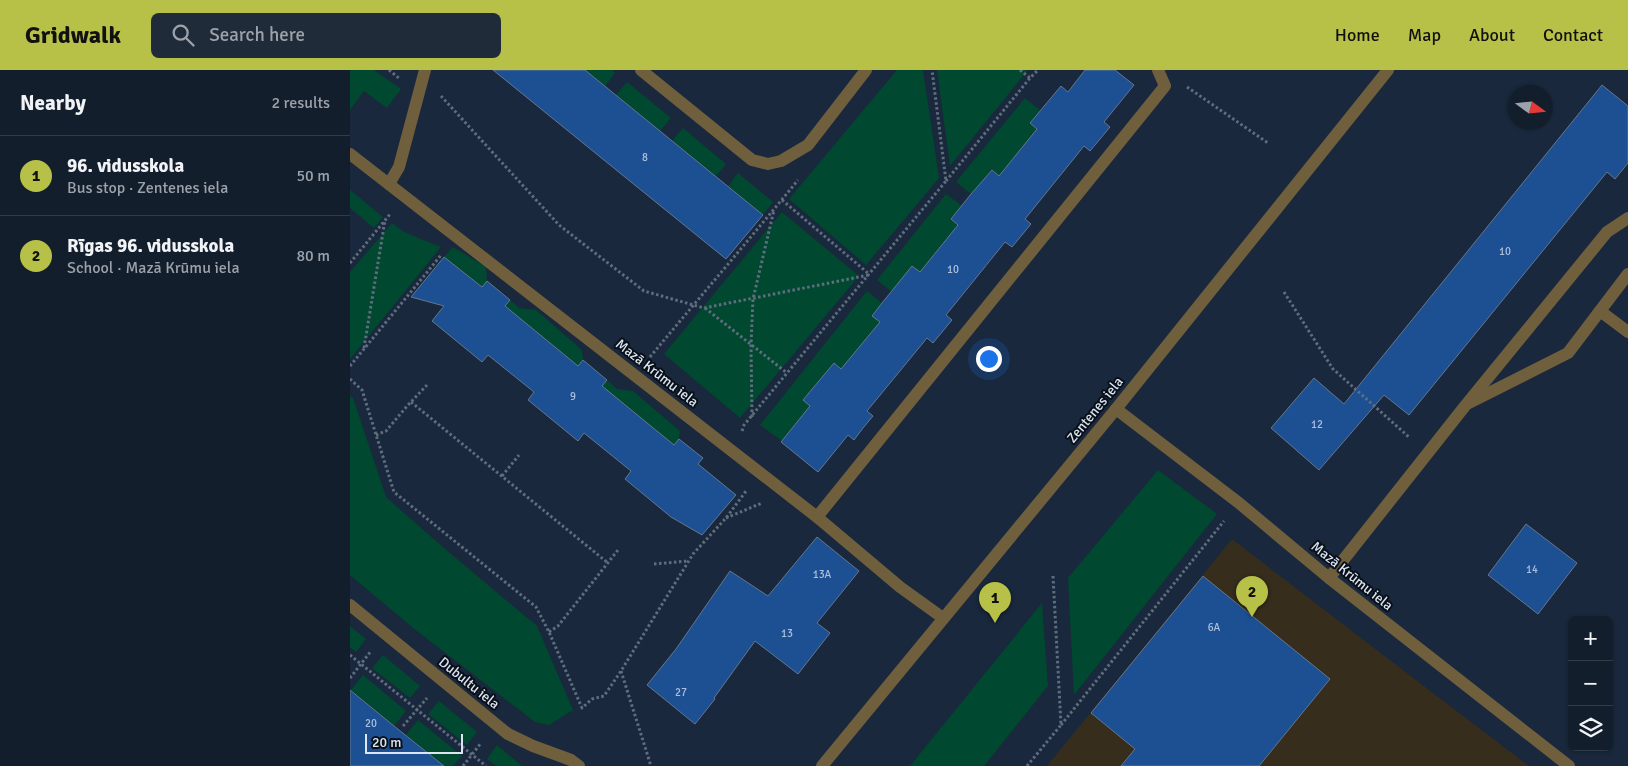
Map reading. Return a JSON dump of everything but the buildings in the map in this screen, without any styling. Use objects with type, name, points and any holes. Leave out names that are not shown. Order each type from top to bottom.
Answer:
[{"type":"street","points":[[389,184],[399,167],[426,70]]},
{"type":"street","points":[[641,70],[752,160],[768,164],[781,161],[808,145],[866,70]]},
{"type":"street","points":[[817,517],[1165,86],[1158,70]]},
{"type":"street","name":"Zentenes iela","points":[[822,766],[1116,409],[1388,70]]},
{"type":"street","name":"Mazā Krūmu iela","points":[[350,154],[817,517],[900,587],[943,618]]},
{"type":"street","points":[[1329,578],[1465,406],[1607,232],[1628,218]]},
{"type":"street","points":[[1465,406],[1568,353],[1628,274]]},
{"type":"street","points":[[1600,311],[1628,332]]},
{"type":"street","name":"Mazā Krūmu iela","points":[[1116,409],[1239,503],[1329,578],[1569,766]]},
{"type":"street","name":"Dubultu iela","points":[[350,605],[508,734],[533,746],[571,760],[579,766]]},
{"type":"path","points":[[389,70],[402,80],[434,89],[559,225],[644,291],[704,308],[787,373]]},
{"type":"path","points":[[932,70],[946,181]]},
{"type":"path","points":[[1020,70],[1030,78]]},
{"type":"path","points":[[734,452],[744,425],[1038,70]]},
{"type":"path","points":[[1165,86],[1186,86],[1268,143]]},
{"type":"path","points":[[350,263],[405,196]]},
{"type":"path","points":[[635,375],[782,200],[869,275]]},
{"type":"path","points":[[752,417],[751,345],[753,299],[774,210]]},
{"type":"path","points":[[364,348],[385,220]]},
{"type":"path","points":[[350,366],[457,237]]},
{"type":"path","points":[[704,308],[869,275]]},
{"type":"path","points":[[1284,292],[1334,369],[1428,454]]},
{"type":"path","points":[[350,379],[362,390],[394,492],[536,607],[582,708],[592,699],[604,696],[693,554],[726,518],[761,473]]},
{"type":"path","points":[[376,435],[386,431],[427,385]]},
{"type":"path","points":[[411,402],[608,562]]},
{"type":"path","points":[[502,476],[519,455]]},
{"type":"path","points":[[726,518],[762,503],[770,503]]},
{"type":"path","points":[[1027,766],[1239,503]]},
{"type":"path","points":[[549,632],[558,626],[618,550]]},
{"type":"path","points":[[654,564],[689,561]]},
{"type":"path","points":[[1053,576],[1061,725]]},
{"type":"path","points":[[350,678],[385,634]]},
{"type":"path","points":[[350,655],[486,766]]},
{"type":"path","points":[[621,671],[651,766]]},
{"type":"path","points":[[403,726],[442,680]]},
{"type":"path","points":[[463,766],[496,724]]},
{"type":"shaded area","points":[[1232,539],[1429,690],[1529,766],[1047,766]]},
{"type":"green space","points":[[350,70],[374,70],[401,89],[387,108],[364,91],[350,110]]},
{"type":"green space","points":[[585,70],[612,70],[615,73],[605,86]]},
{"type":"green space","points":[[897,70],[923,70],[939,178],[866,265],[789,199]]},
{"type":"green space","points":[[937,70],[1028,70],[950,166]]},
{"type":"green space","points":[[627,82],[671,118],[660,131],[616,95]]},
{"type":"green space","points":[[1025,98],[1040,110],[1030,123],[1037,129],[999,176],[991,170],[971,194],[956,182]]},
{"type":"green space","points":[[683,128],[726,164],[716,176],[672,141]]},
{"type":"green space","points":[[738,173],[773,202],[763,215],[728,186]]},
{"type":"green space","points":[[350,190],[383,217],[374,228],[350,208]]},
{"type":"green space","points":[[946,194],[962,206],[951,219],[958,225],[920,272],[912,266],[892,292],[877,280]]},
{"type":"green space","points":[[782,212],[859,276],[740,418],[664,354]]},
{"type":"green space","points":[[392,223],[404,232],[441,247],[350,359],[350,272]]},
{"type":"green space","points":[[453,247],[486,267],[487,281],[482,287],[444,257]]},
{"type":"green space","points":[[867,291],[882,303],[872,316],[880,322],[841,369],[834,363],[803,400],[811,406],[782,441],[760,425]]},
{"type":"green space","points":[[510,300],[519,308],[536,310],[582,350],[583,360],[578,366],[505,307]]},
{"type":"green space","points":[[607,380],[617,389],[633,391],[680,431],[679,439],[674,445],[602,386]]},
{"type":"green space","points":[[350,396],[353,398],[386,497],[537,626],[573,710],[549,725],[535,722],[413,628],[350,575]]},
{"type":"green space","points":[[1158,470],[1217,514],[1074,695],[1068,578]]},
{"type":"green space","points":[[1042,603],[1048,686],[984,766],[910,766]]},
{"type":"green space","points":[[350,626],[366,639],[356,652],[350,647]]},
{"type":"green space","points":[[383,655],[420,686],[410,698],[372,668]]},
{"type":"green space","points":[[363,675],[406,711],[394,726],[351,690]]},
{"type":"green space","points":[[439,701],[477,732],[467,745],[428,714]]},
{"type":"green space","points":[[418,720],[462,756],[453,766],[444,766],[406,735]]},
{"type":"green space","points":[[497,745],[522,766],[496,766],[487,759]]},
{"type":"place","name":"Rīgas 96. vidusskola","points":[[1252,617]]},
{"type":"place","name":"96. vidusskola","points":[[995,623]]}]
